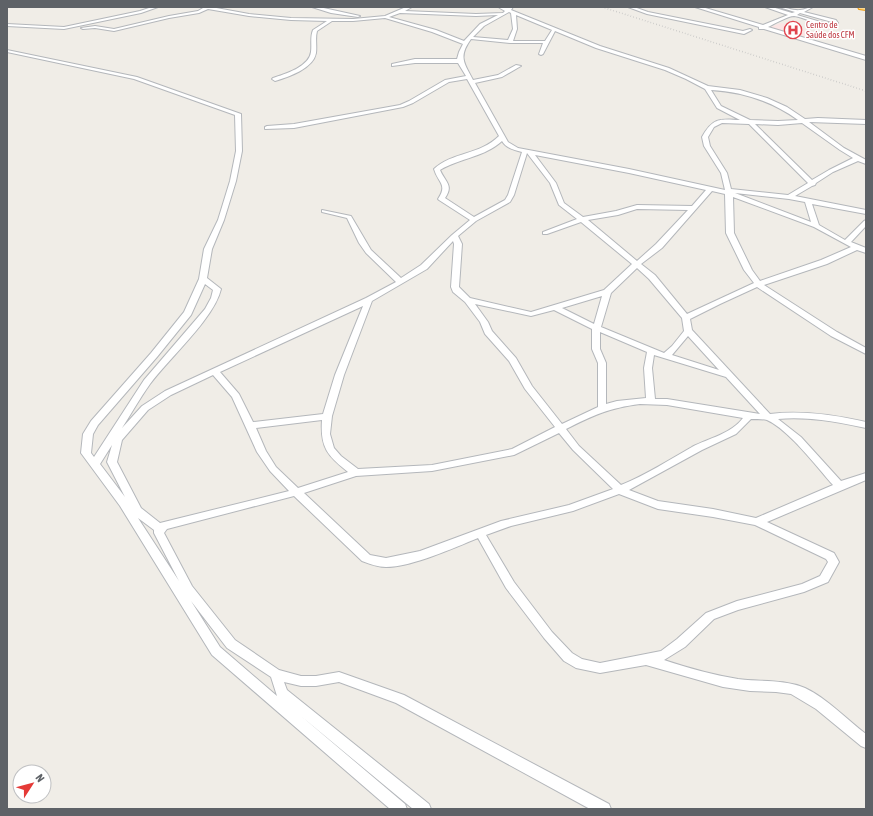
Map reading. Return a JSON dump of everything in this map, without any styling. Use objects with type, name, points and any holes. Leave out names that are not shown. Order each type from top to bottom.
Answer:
[{"type":"highway","points":[[862,7],[866,8]]},
{"type":"street","points":[[64,28],[141,12],[156,7]]},
{"type":"street","points":[[7,26],[64,28],[95,27],[114,30],[169,16],[199,12],[207,7],[241,15],[291,19],[375,19],[386,18],[410,7]]},
{"type":"street","points":[[314,7],[331,12],[375,19]]},
{"type":"street","points":[[331,12],[338,7]]},
{"type":"street","points":[[500,7],[554,30],[667,69],[707,88],[740,93],[772,102],[857,158],[866,162]]},
{"type":"street","points":[[630,7],[647,13],[744,33],[762,27],[799,9],[811,7]]},
{"type":"street","points":[[697,7],[866,58]]},
{"type":"street","points":[[707,10],[716,7]]},
{"type":"street","points":[[767,7],[792,12]]},
{"type":"street","points":[[782,7],[829,25],[836,23],[799,9]]},
{"type":"street","points":[[400,12],[476,15],[509,11]]},
{"type":"street","points":[[509,11],[483,24],[465,43],[461,50],[460,61],[502,137],[506,143],[516,149],[596,164],[711,189],[728,192],[789,197],[866,212]]},
{"type":"street","points":[[509,11],[515,29],[510,42]]},
{"type":"street","points":[[750,30],[747,28],[786,12]]},
{"type":"street","points":[[386,18],[434,31],[465,43]]},
{"type":"street","points":[[275,79],[297,70],[309,61],[313,56],[313,38],[315,30],[332,20]]},
{"type":"street","points":[[541,54],[546,42],[554,30]]},
{"type":"street","points":[[471,38],[510,42],[546,42]]},
{"type":"street","points":[[841,51],[860,62]]},
{"type":"street","points":[[7,52],[135,78],[238,114],[239,151],[233,181],[221,220],[208,249],[202,279],[188,313],[91,427],[88,434],[86,453],[124,503],[216,651],[400,809]]},
{"type":"street","points":[[394,65],[415,62],[460,61]]},
{"type":"street","points":[[267,128],[294,126],[401,106],[448,81],[500,76],[518,66]]},
{"type":"street","points":[[707,88],[719,108],[751,123],[813,184]]},
{"type":"street","points":[[866,122],[716,122],[711,125],[705,137],[707,146],[724,173],[731,205],[730,233],[748,270],[758,284],[834,334],[866,351]]},
{"type":"street","points":[[474,220],[441,199],[446,191],[446,186],[437,172],[437,169],[486,148],[499,141],[502,137]]},
{"type":"street","points":[[528,152],[553,183],[562,204],[652,277],[686,318],[688,331],[768,418],[780,424],[792,434],[839,485]]},
{"type":"street","points":[[160,529],[137,511],[112,462],[118,439],[145,408],[168,394],[369,300],[424,267],[454,236],[474,220],[508,201],[528,152]]},
{"type":"street","points":[[789,197],[857,158]]},
{"type":"street","points":[[468,300],[531,314],[607,292],[637,264],[660,246],[711,189]]},
{"type":"street","points":[[728,192],[816,226],[855,248],[866,251]]},
{"type":"street","points":[[808,200],[816,226]]},
{"type":"street","points":[[545,233],[582,219],[618,213],[628,208],[693,208]]},
{"type":"street","points":[[324,211],[349,217],[352,220],[357,236],[366,249],[401,282]]},
{"type":"street","points":[[846,243],[866,222]]},
{"type":"street","points":[[454,236],[458,244],[456,290],[468,300],[484,322],[488,332],[513,360],[528,387],[583,456],[620,490],[658,505],[713,513],[756,522],[830,556],[834,562],[824,579],[804,588],[737,606],[710,616],[681,643],[664,655],[646,660],[600,668],[580,664],[568,657],[548,635],[510,585],[480,533]]},
{"type":"street","points":[[686,318],[717,302],[758,284],[824,262],[855,248]]},
{"type":"street","points":[[94,465],[147,382],[185,338],[215,298],[217,289],[202,279]]},
{"type":"street","points":[[602,408],[602,363],[596,349],[596,329],[607,292]]},
{"type":"street","points":[[356,473],[333,454],[329,448],[326,440],[326,417],[331,398],[369,300]]},
{"type":"street","points":[[555,307],[596,329],[651,351],[696,367],[729,375]]},
{"type":"street","points":[[666,356],[675,348],[688,331]]},
{"type":"street","points":[[651,351],[648,368],[651,401]]},
{"type":"street","points":[[215,372],[236,396],[262,452],[273,469],[366,558],[380,562],[392,562],[409,558],[526,518],[553,513],[620,490],[712,442],[735,432],[743,425],[749,416]]},
{"type":"street","points":[[160,529],[164,526],[296,492],[356,473],[432,468],[514,452],[602,408],[640,401],[667,402],[749,416],[768,418],[786,415],[805,416],[844,420],[866,425]]},
{"type":"street","points":[[249,426],[326,417]]},
{"type":"street","points":[[756,522],[792,508],[839,485],[866,476]]},
{"type":"street","points":[[160,529],[159,533],[188,589],[231,644],[276,674],[301,681],[316,681],[339,677],[400,699],[477,742],[604,809]]},
{"type":"street","points":[[646,660],[701,676],[750,686],[778,686],[793,689],[810,698],[866,742]]},
{"type":"street","points":[[276,674],[282,693],[424,809]]},
{"type":"shaded area","name":"Centro de Saúde dos CFM","points":[[781,23],[818,33],[805,39],[770,27]]},
{"type":"railway","points":[[602,7],[866,91]]},
{"type":"place","name":"Centro de Saúde dos CFM","points":[[793,30]]}]
